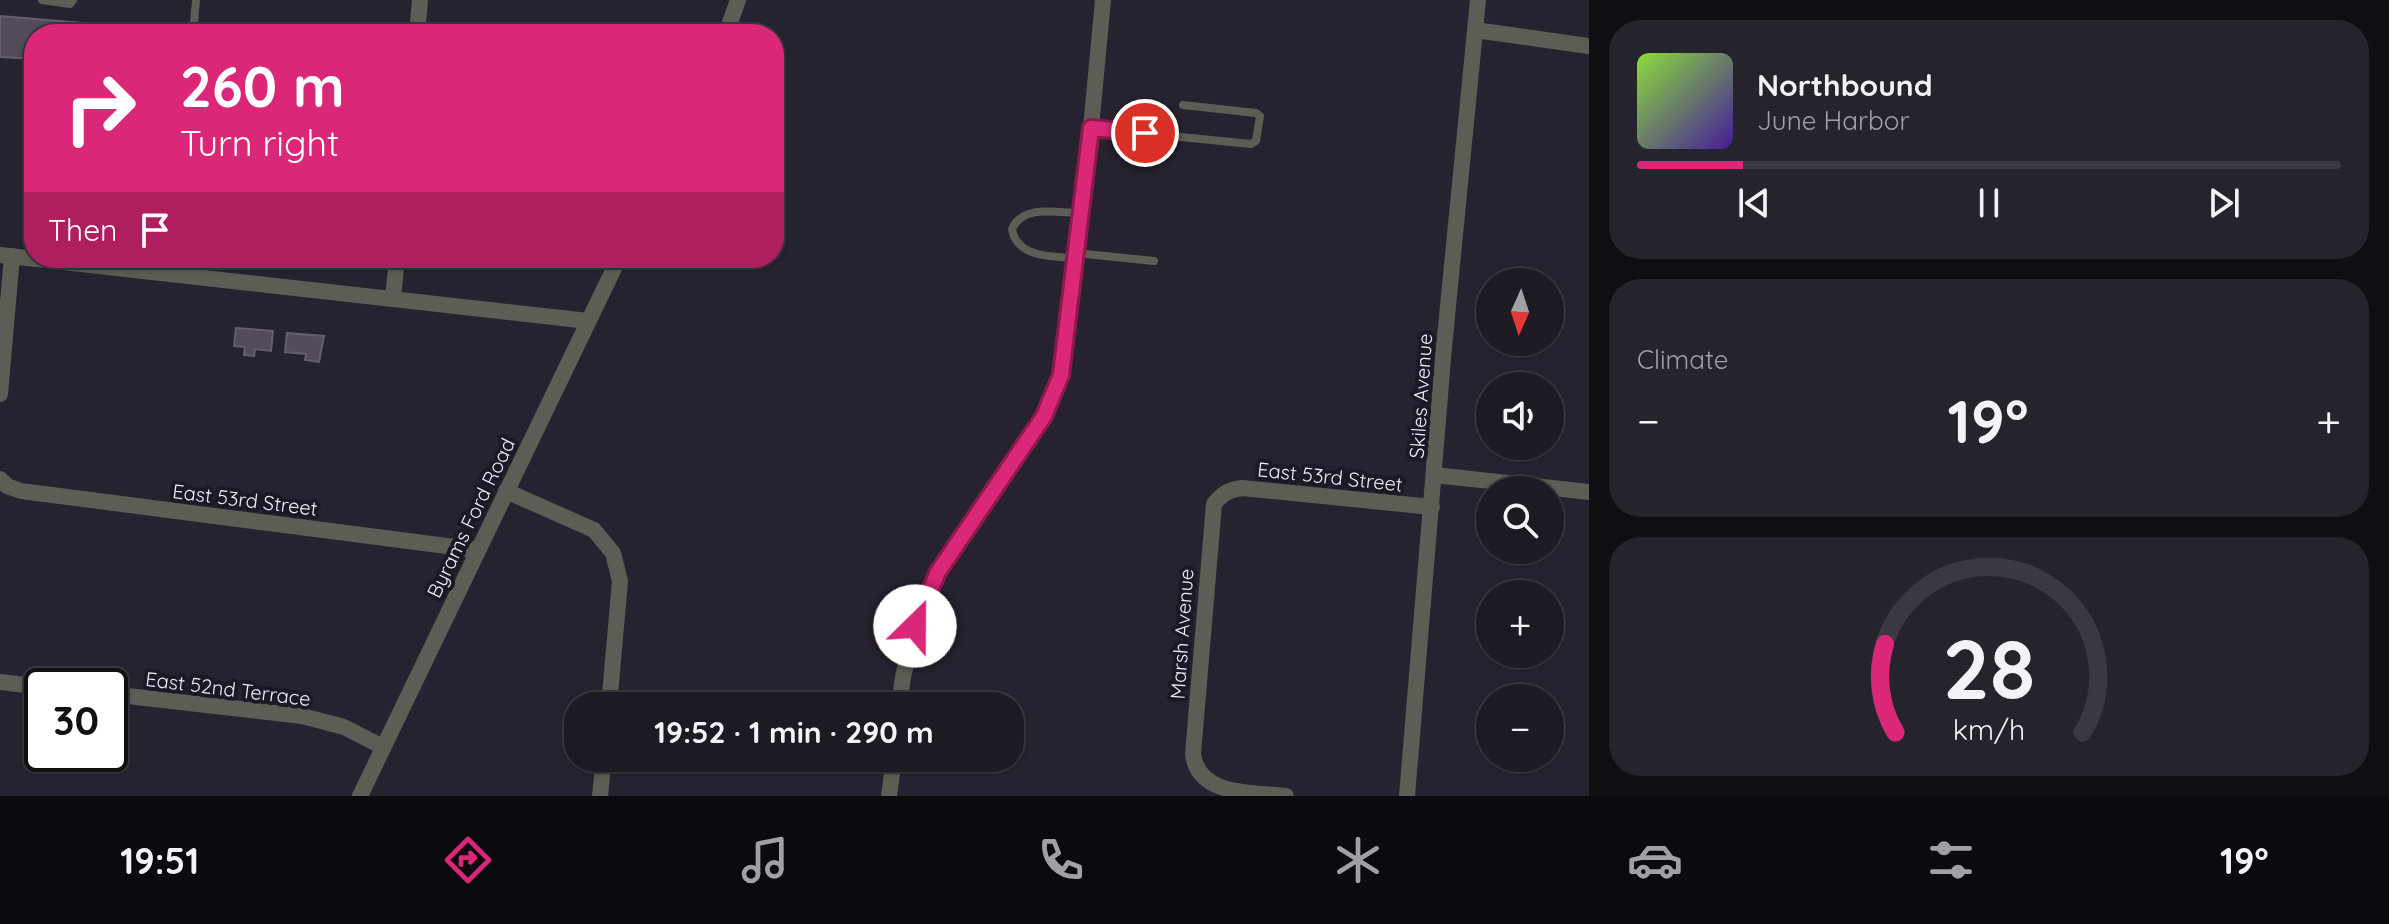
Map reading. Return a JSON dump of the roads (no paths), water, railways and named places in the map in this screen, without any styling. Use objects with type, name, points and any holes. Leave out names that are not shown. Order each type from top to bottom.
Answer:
[{"type":"street","points":[[418,24],[420,0]]},
{"type":"street","points":[[730,24],[738,0]]},
{"type":"street","points":[[901,692],[915,626],[938,572],[1044,416],[1061,375],[1103,0]]},
{"type":"street","name":"Skiles Avenue","points":[[1407,796],[1478,0]]},
{"type":"street","points":[[1475,30],[1589,46]]},
{"type":"street","points":[[0,394],[6,256]]},
{"type":"street","points":[[117,268],[588,321]]},
{"type":"street","points":[[393,298],[396,268]]},
{"type":"street","name":"Byrams Ford Road","points":[[360,796],[614,268]]},
{"type":"street","points":[[1435,475],[1589,492]]},
{"type":"street","name":"East 53rd Street","points":[[3,482],[21,491],[478,550]]},
{"type":"street","name":"East 53rd Street","points":[[1225,492],[1242,488],[1432,507]]},
{"type":"street","points":[[506,491],[594,530],[613,553],[620,581],[610,692]]},
{"type":"street","name":"Marsh Avenue","points":[[1225,492],[1214,504],[1211,515],[1194,765],[1204,781],[1219,789],[1286,796]]},
{"type":"street","points":[[0,682],[24,685]]},
{"type":"street","name":"East 52nd Terrace","points":[[128,696],[302,716],[344,727],[383,747]]},
{"type":"street","points":[[600,796],[603,772]]},
{"type":"street","points":[[889,796],[892,772]]},
{"type":"lane","points":[[42,0],[70,4],[73,0]]},
{"type":"lane","points":[[194,24],[196,0]]},
{"type":"lane","points":[[1091,128],[1251,144],[1256,141],[1260,116],[1256,113],[1183,105]]},
{"type":"lane","points":[[1081,213],[1029,212],[1021,215],[1012,229],[1012,235],[1024,249],[1049,257],[1154,261]]}]
